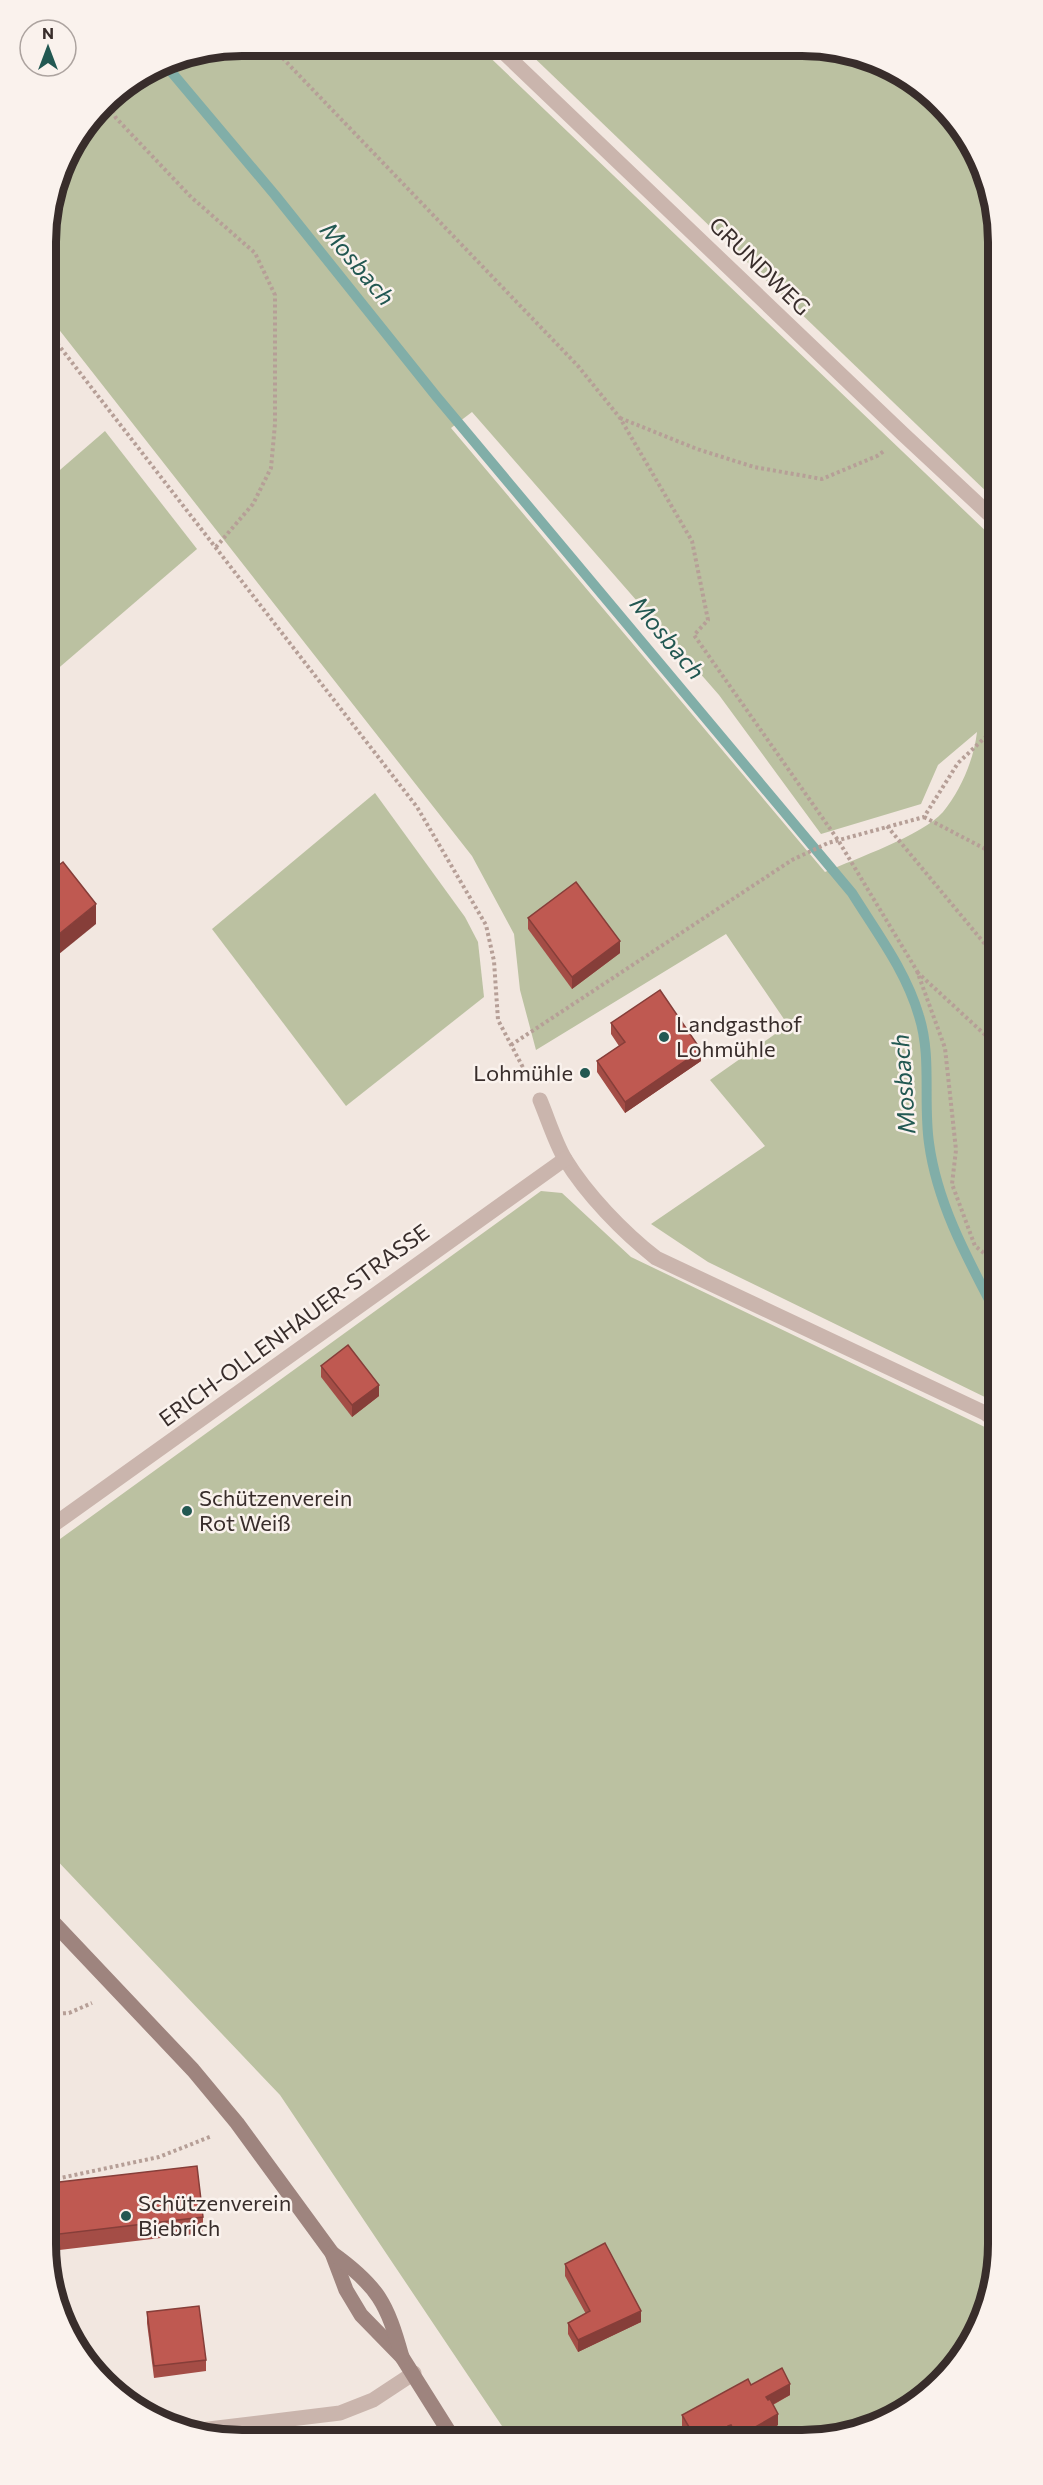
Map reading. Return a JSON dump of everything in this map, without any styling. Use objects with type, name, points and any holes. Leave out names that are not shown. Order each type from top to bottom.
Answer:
[{"type":"street","name":"GRUNDWEG","points":[[507,56],[903,435],[988,512]]},
{"type":"street","points":[[540,1100],[565,1159],[613,1219],[635,1242],[656,1258],[987,1415]]},
{"type":"street","name":"ERICH-OLLENHAUER-STRASSE","points":[[55,1523],[565,1159]]},
{"type":"street","points":[[55,1924],[193,2070],[237,2123],[332,2253],[370,2284],[384,2301],[402,2356]]},
{"type":"street","points":[[332,2253],[345,2290],[362,2315],[402,2356],[448,2430]]},
{"type":"street","points":[[218,2428],[340,2414],[373,2400],[414,2373]]},
{"type":"path","points":[[281,56],[578,366],[620,418],[692,542],[708,620],[694,635],[838,840],[917,971],[945,1048],[956,1150],[951,1184],[975,1246],[987,1256]]},
{"type":"path","points":[[111,109],[116,118],[191,197],[255,253],[275,295],[275,424],[272,468],[253,504],[216,547]]},
{"type":"path","points":[[56,342],[417,807],[486,925],[494,961],[498,1020],[540,1100]]},
{"type":"path","points":[[620,418],[698,449],[754,467],[822,479],[878,456],[903,435]]},
{"type":"path","points":[[924,817],[958,764],[988,735]]},
{"type":"path","points":[[511,1046],[792,860],[828,843],[924,817],[988,850]]},
{"type":"path","points":[[887,826],[988,947]]},
{"type":"path","points":[[917,971],[988,1037]]},
{"type":"path","points":[[55,2014],[69,2013],[118,1992]]},
{"type":"path","points":[[55,2179],[159,2157],[200,2142],[237,2123]]},
{"type":"green space","points":[[242,56],[488,56],[988,533],[987,1398],[708,1262],[651,1224],[765,1146],[710,1080],[788,1025],[726,934],[536,1050],[520,990],[514,934],[472,856],[56,326],[57,218],[62,194],[80,149],[102,119],[119,102],[149,80],[182,65],[218,57]],"holes":[[[472,412],[719,695],[821,834],[921,804],[938,765],[977,732],[970,763],[961,784],[943,812],[905,838],[825,872],[451,428]]]},
{"type":"green space","points":[[532,56],[825,57],[861,65],[884,75],[915,94],[933,110],[963,149],[981,194],[986,218],[988,242],[988,493]]},
{"type":"green space","points":[[105,431],[197,549],[56,670],[56,473]]},
{"type":"green space","points":[[375,793],[465,917],[478,942],[484,997],[346,1106],[212,929]]},
{"type":"green space","points":[[541,1191],[562,1193],[631,1257],[987,1428],[987,2255],[978,2303],[963,2336],[941,2366],[905,2398],[884,2410],[849,2423],[825,2428],[801,2430],[505,2430],[280,2095],[55,1858],[55,1542]]},
{"type":"building","points":[[63,862],[96,904],[56,937],[56,867]]},
{"type":"building","points":[[576,882],[620,941],[572,977],[528,918]]},
{"type":"building","points":[[660,990],[701,1050],[625,1102],[597,1061],[625,1042],[611,1023]]},
{"type":"building","points":[[348,1345],[379,1385],[352,1405],[321,1366]]},
{"type":"building","name":"Schützenverein Biebrich","points":[[197,2166],[203,2217],[55,2235],[55,2183]]},
{"type":"building","points":[[605,2243],[641,2311],[578,2340],[568,2323],[590,2311],[565,2264]]},
{"type":"building","points":[[199,2306],[206,2360],[154,2366],[147,2312]]},
{"type":"building","points":[[782,2368],[790,2384],[766,2397],[770,2399],[778,2414],[750,2430],[734,2430],[731,2425],[728,2426],[729,2430],[691,2430],[682,2415],[748,2379],[751,2385]]},
{"type":"waterway","name":"Mosbach","points":[[170,70],[275,195],[436,396],[852,893],[907,983],[919,1016],[925,1047],[927,1127],[933,1165],[954,1230],[987,1297]]},
{"type":"place","name":"Landgasthof Lohmühle","points":[[664,1037]]},
{"type":"place","name":"Lohmühle","points":[[585,1073]]},
{"type":"place","name":"Schützenverein Rot Weiß","points":[[187,1511]]},
{"type":"place","name":"Schützenverein Biebrich","points":[[126,2216]]}]
